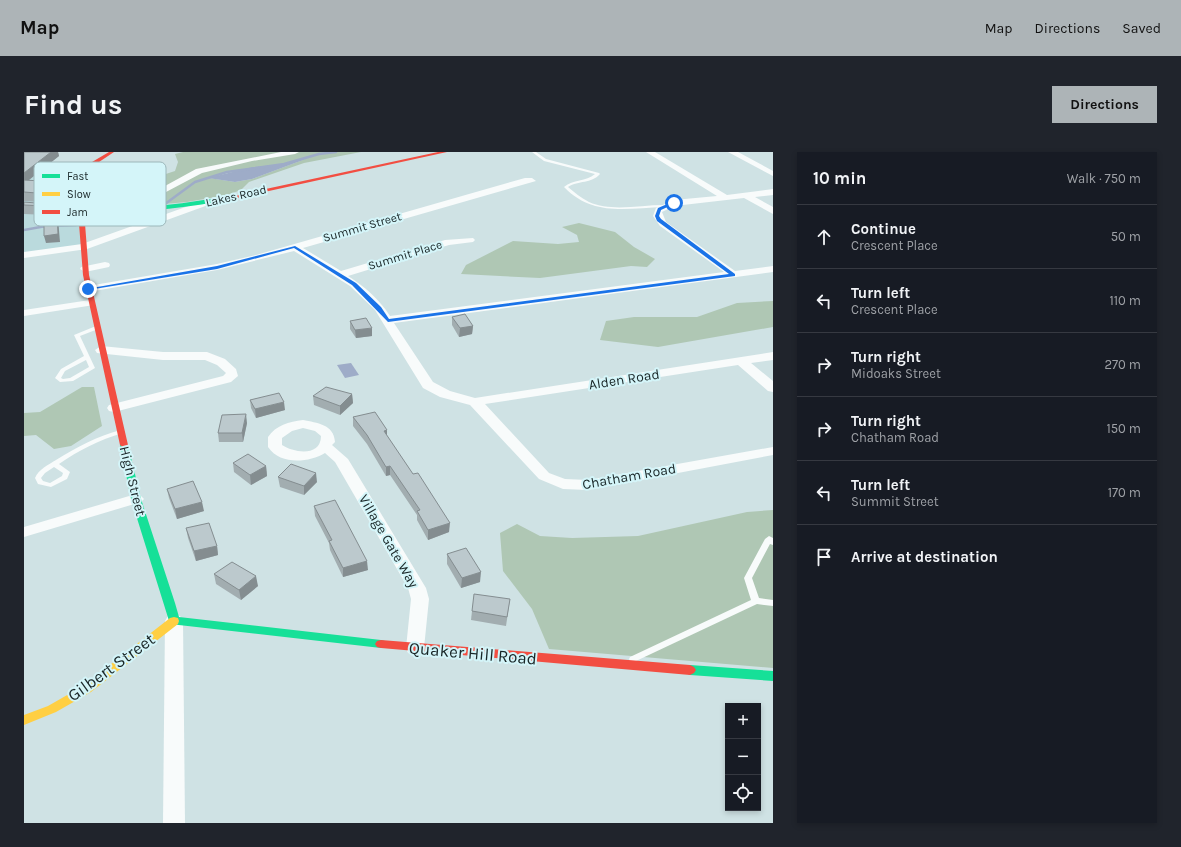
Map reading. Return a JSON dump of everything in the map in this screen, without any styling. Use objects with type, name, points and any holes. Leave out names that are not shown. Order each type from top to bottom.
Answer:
[{"type":"street","name":"High Street","points":[[96,162],[112,152]]},
{"type":"street","points":[[166,189],[199,171],[252,159],[295,152]]},
{"type":"street","name":"Lakes Road","points":[[166,206],[208,202],[445,152]]},
{"type":"street","points":[[650,152],[725,197]]},
{"type":"street","points":[[732,152],[773,174]]},
{"type":"street","name":"Summit Street","points":[[88,289],[217,267],[295,247],[525,181],[532,181]]},
{"type":"street","points":[[734,275],[663,224],[657,217],[657,213],[664,206],[679,202],[773,192]]},
{"type":"street","points":[[746,195],[773,211]]},
{"type":"street","points":[[166,217],[208,202]]},
{"type":"street","points":[[413,202],[427,208]]},
{"type":"street","name":"Lakes Road","points":[[24,206],[34,207]]},
{"type":"street","name":"High Street","points":[[82,226],[85,269],[90,303],[114,408],[136,499],[170,603],[174,621],[174,823]]},
{"type":"street","points":[[24,255],[84,247],[142,226]]},
{"type":"street","name":"Summit Place","points":[[340,275],[448,242],[470,240]]},
{"type":"street","points":[[295,247],[354,284],[379,308],[428,385],[445,394],[475,402]]},
{"type":"street","points":[[85,269],[105,265]]},
{"type":"street","points":[[388,320],[773,269]]},
{"type":"street","points":[[24,313],[90,303]]},
{"type":"street","points":[[101,350],[163,356],[208,356],[221,362],[232,372],[232,376],[226,379],[114,408]]},
{"type":"street","name":"Alden Road","points":[[475,402],[773,356]]},
{"type":"street","points":[[741,361],[773,388]]},
{"type":"street","name":"Chatham Road","points":[[475,402],[544,476],[563,484],[588,485],[773,451]]},
{"type":"street","name":"Village Gate Way","points":[[326,447],[341,459],[417,588],[420,599],[415,648]]},
{"type":"street","points":[[24,532],[136,499]]},
{"type":"street","name":"Quaker Hill Road","points":[[174,621],[415,648],[619,666],[773,676]]},
{"type":"street","name":"Gilbert Street","points":[[24,720],[52,709],[87,689],[174,621]]},
{"type":"lane","points":[[534,152],[545,160],[598,174],[590,180],[570,184],[566,187],[591,205],[607,208],[664,206]]},
{"type":"lane","points":[[87,357],[63,370],[58,378],[62,381],[71,380],[92,368],[87,357],[77,335],[96,328]]},
{"type":"lane","points":[[54,464],[85,443],[121,432]]},
{"type":"lane","points":[[756,601],[748,578],[769,539],[773,542]]},
{"type":"lane","points":[[619,666],[756,601],[773,603]]},
{"type":"shaded area","points":[[319,154],[252,179],[235,182],[208,178],[253,167],[284,164]]},
{"type":"shaded area","points":[[24,159],[40,162],[34,162],[34,226],[85,226],[84,247],[24,255]]},
{"type":"shaded area","points":[[351,363],[359,375],[345,378],[337,365]]},
{"type":"green space","points":[[183,152],[361,152],[304,163],[249,182],[241,190],[227,195],[166,204],[166,174],[175,171],[178,162],[175,154]],"holes":[[[316,155],[252,179],[235,182],[209,178],[227,172],[284,164]]]},
{"type":"green space","points":[[579,223],[615,232],[634,247],[655,259],[647,267],[631,266],[540,278],[461,274],[466,265],[513,241],[558,244],[579,242],[577,235],[562,227]]},
{"type":"green space","points":[[773,301],[773,327],[658,347],[600,340],[606,321],[634,317],[697,317],[737,303]]},
{"type":"green space","points":[[82,387],[94,387],[102,426],[71,446],[54,449],[36,435],[24,436],[24,413],[40,412]]},
{"type":"green space","points":[[773,510],[773,668],[549,649],[532,609],[503,571],[500,533],[517,524],[540,536],[572,538],[638,536],[747,512]]},
{"type":"building","points":[[24,152],[51,152],[38,162],[34,162],[34,165],[24,173]]},
{"type":"building","points":[[24,180],[34,181],[34,193],[24,192]]},
{"type":"building","points":[[24,202],[34,203],[34,205],[24,205]]},
{"type":"building","points":[[44,226],[58,226],[58,234],[44,236]]},
{"type":"building","points":[[465,314],[473,326],[460,328],[452,317]]},
{"type":"building","points":[[366,318],[372,328],[355,330],[350,321]]},
{"type":"building","points":[[326,387],[352,394],[340,406],[313,396]]},
{"type":"building","points":[[279,393],[284,402],[255,409],[250,400]]},
{"type":"building","points":[[375,412],[387,430],[384,431],[413,474],[418,473],[450,523],[428,530],[417,511],[420,510],[390,466],[386,467],[367,435],[353,417]]},
{"type":"building","points":[[246,414],[242,433],[218,433],[222,415]]},
{"type":"building","points":[[248,454],[266,466],[250,475],[233,463]]},
{"type":"building","points":[[291,464],[316,473],[304,486],[278,477]]},
{"type":"building","points":[[193,481],[202,502],[175,509],[167,489]]},
{"type":"building","points":[[335,500],[367,561],[343,568],[329,541],[332,540],[314,506]]},
{"type":"building","points":[[209,523],[217,546],[194,551],[186,528]]},
{"type":"building","points":[[466,548],[481,572],[462,578],[447,554]]},
{"type":"building","points":[[232,562],[256,576],[239,590],[214,574]]},
{"type":"building","points":[[474,594],[510,599],[507,617],[472,611]]},
{"type":"waterway","points":[[166,203],[195,182],[227,172],[284,164],[319,154],[336,152]]},
{"type":"waterway","points":[[24,230],[46,226]]},
{"type":"traffic: fast","points":[[166,207],[232,197]]},
{"type":"traffic: fast","points":[[24,206],[34,207]]},
{"type":"traffic: fast","points":[[124,445],[136,499],[170,603],[174,621]]},
{"type":"traffic: fast","points":[[174,621],[381,644]]},
{"type":"traffic: fast","points":[[690,670],[773,676]]},
{"type":"traffic: slow","points":[[24,720],[52,709],[87,689],[174,621]]},
{"type":"traffic: jam","points":[[96,162],[112,152]]},
{"type":"traffic: jam","points":[[232,197],[445,152]]},
{"type":"traffic: jam","points":[[82,226],[86,275],[124,445]]},
{"type":"traffic: jam","points":[[381,644],[690,670]]},
{"type":"route","points":[[88,289],[217,267],[258,258],[295,247],[354,284],[379,308],[388,320],[734,275],[659,220],[657,213],[659,209],[674,203]]}]
